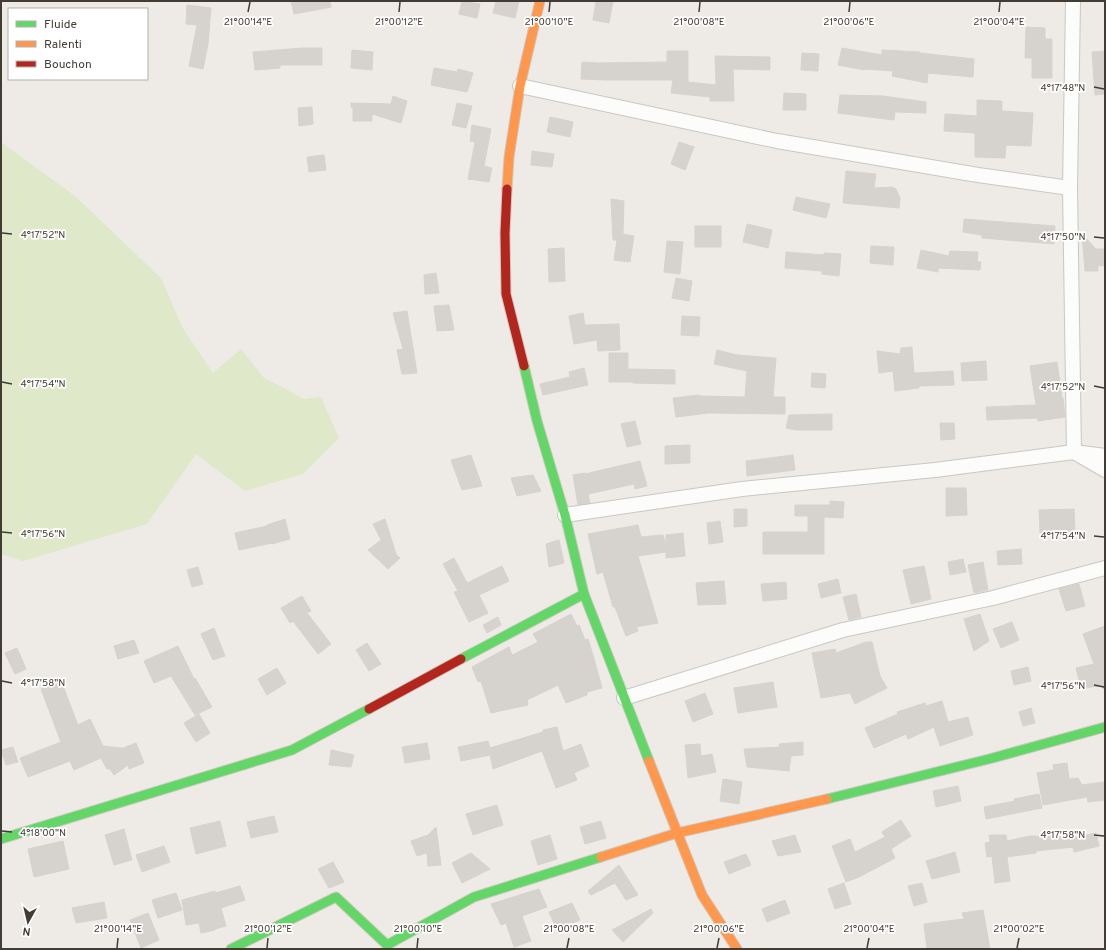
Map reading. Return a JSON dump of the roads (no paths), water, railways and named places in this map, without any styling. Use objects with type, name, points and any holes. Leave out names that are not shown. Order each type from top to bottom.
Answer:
[{"type":"street","points":[[540,1],[520,86],[510,157],[504,233],[506,294],[537,421],[565,515],[584,594],[702,895],[737,949]]},
{"type":"street","points":[[1073,1],[1070,188],[1074,452]]},
{"type":"street","points":[[520,86],[777,141],[978,175],[1070,188]]},
{"type":"street","points":[[565,515],[742,489],[935,470],[1074,452],[1105,456]]},
{"type":"street","points":[[1074,452],[1105,470]]},
{"type":"street","points":[[624,698],[843,630],[992,598],[1105,568]]},
{"type":"street","points":[[1,839],[292,750],[584,594]]},
{"type":"street","points":[[231,949],[336,897],[387,945],[474,897],[677,833],[857,792],[989,759],[1105,727]]}]
